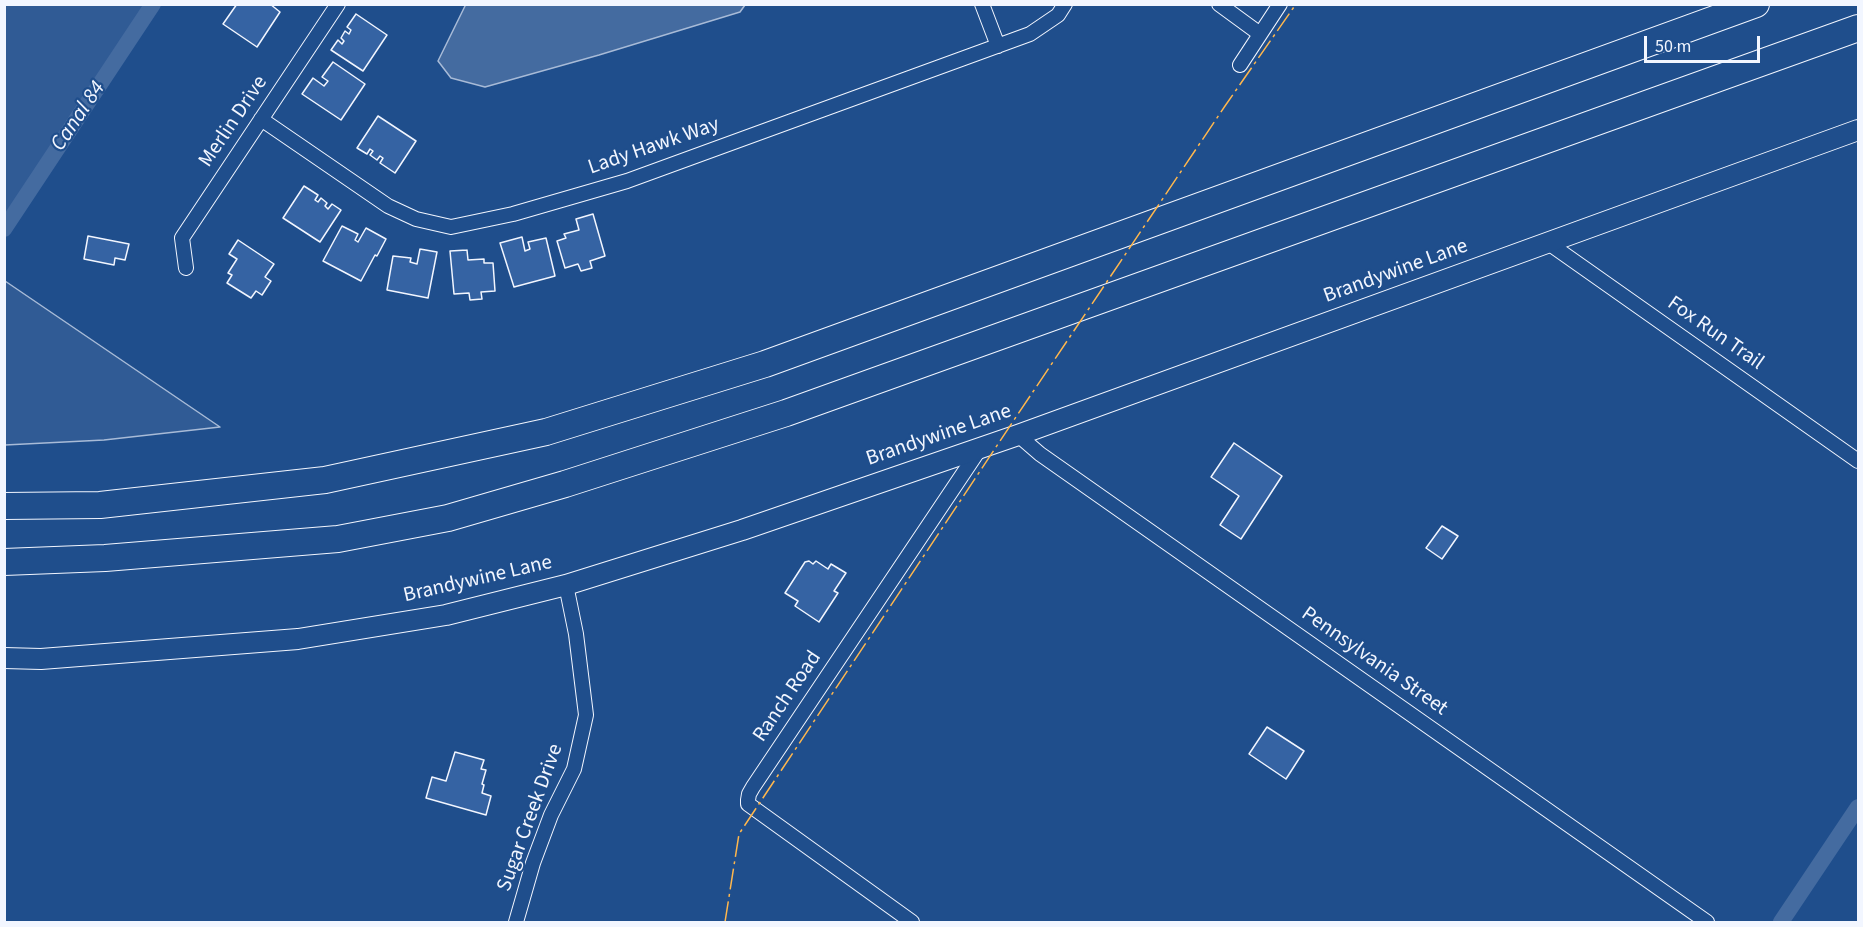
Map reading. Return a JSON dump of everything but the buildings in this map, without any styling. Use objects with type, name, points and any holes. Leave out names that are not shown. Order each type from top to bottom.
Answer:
[{"type":"highway","points":[[4,506],[100,505],[325,480],[546,432],[765,364],[1756,4]]},
{"type":"highway","points":[[4,562],[105,558],[338,539],[448,518],[565,484],[786,413],[1858,28]]},
{"type":"street","name":"Merlin Drive","points":[[186,268],[182,238],[338,4]]},
{"type":"street","points":[[982,4],[998,46]]},
{"type":"street","name":"Lady Hawk Way","points":[[261,119],[387,206],[416,219],[451,227],[513,214],[627,181],[1030,34],[1058,15],[1065,4]]},
{"type":"street","points":[[1219,4],[1260,34]]},
{"type":"street","points":[[1240,65],[1280,4]]},
{"type":"street","name":"Brandywine Lane","points":[[4,658],[41,659],[298,639],[446,615],[566,585],[742,531],[1018,435],[1858,130]]},
{"type":"street","name":"Fox Run Trail","points":[[1546,242],[1858,461]]},
{"type":"street","name":"Pennsylvania Street","points":[[1018,435],[1041,454],[1707,922]]},
{"type":"street","name":"Ranch Road","points":[[912,922],[748,804],[748,800],[749,794],[779,747],[981,447]]},
{"type":"street","name":"Sugar Creek Drive","points":[[516,922],[533,863],[551,815],[574,769],[586,715],[576,634],[566,585]]},
{"type":"shaded area","points":[[466,4],[745,5],[740,12],[485,87],[451,78],[438,61]]},
{"type":"shaded area","points":[[4,5],[150,5],[5,218]]},
{"type":"shaded area","points":[[5,281],[220,427],[104,440],[5,445]]},
{"type":"waterway","name":"Canal 84","points":[[4,229],[153,4]]},
{"type":"waterway","points":[[1781,922],[1858,807]]},
{"type":"power","points":[[725,922],[739,834],[1016,417],[1296,4]]}]
